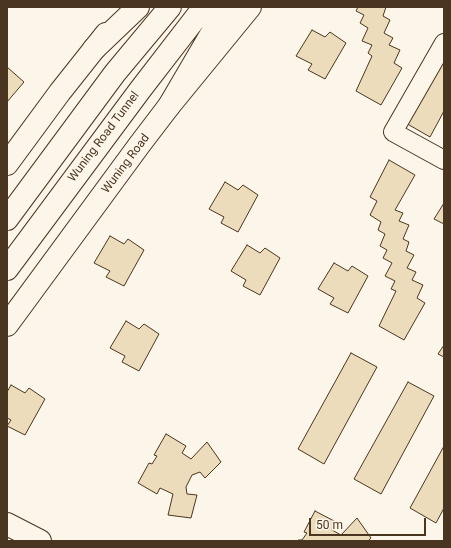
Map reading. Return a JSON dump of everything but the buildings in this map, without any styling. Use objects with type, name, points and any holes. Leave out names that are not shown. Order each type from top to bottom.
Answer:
[{"type":"main road","points":[[7,164],[60,92],[128,7]]},
{"type":"main road","points":[[94,49],[138,7]]},
{"type":"main road","points":[[7,219],[116,73],[170,7]]},
{"type":"main road","name":"Wuning Road Tunnel","points":[[7,269],[140,90],[204,7]]},
{"type":"main road","points":[[169,106],[227,7]]},
{"type":"main road","name":"Wuning Road","points":[[7,325],[135,150],[250,7]]},
{"type":"main road","points":[[7,524],[40,541]]},
{"type":"lane","points":[[444,43],[394,132],[444,160]]}]
